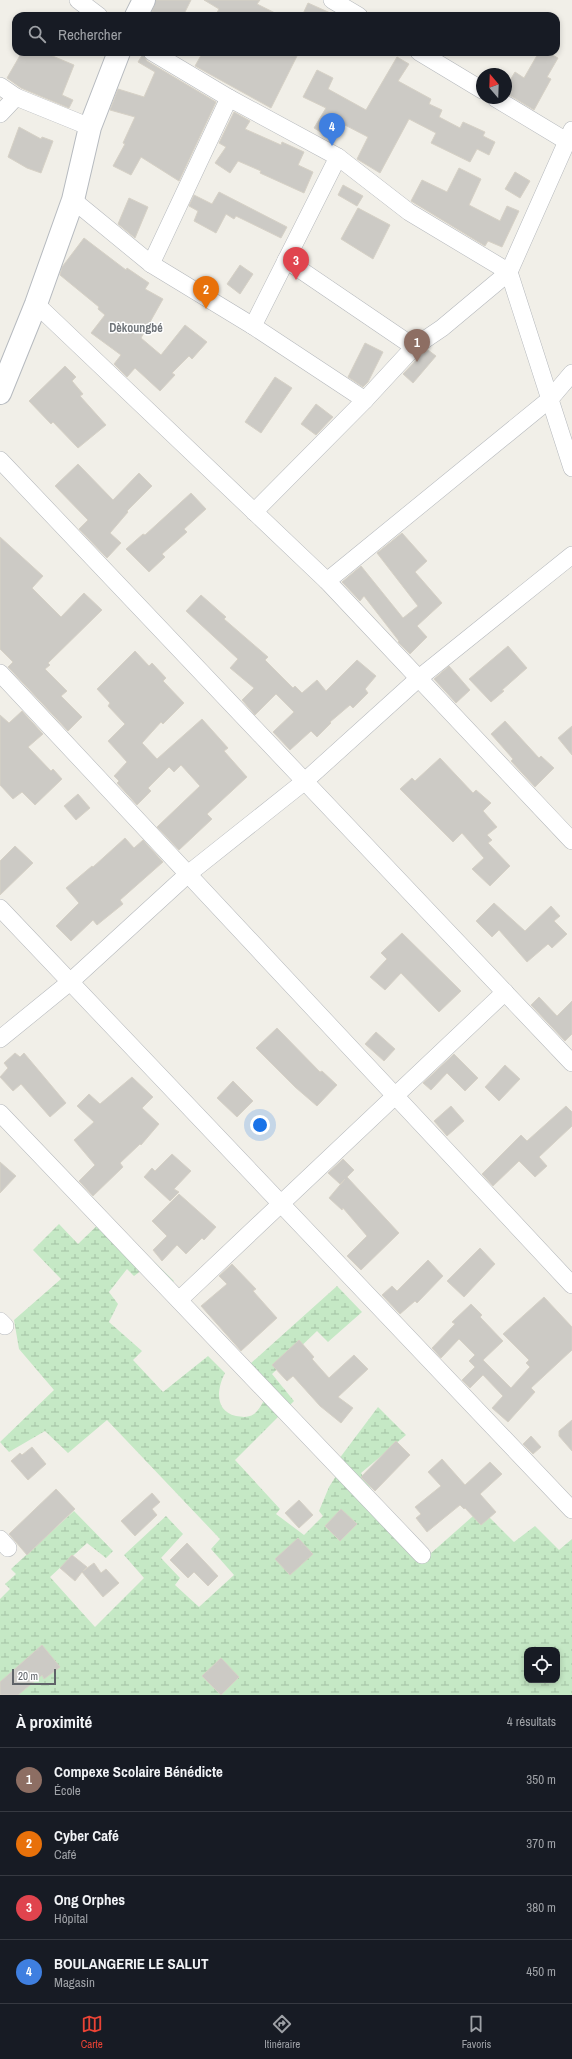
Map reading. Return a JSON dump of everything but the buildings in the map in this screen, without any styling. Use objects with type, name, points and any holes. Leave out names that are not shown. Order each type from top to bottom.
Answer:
[{"type":"street","points":[[78,0],[94,12]]},
{"type":"street","points":[[138,12],[144,0]]},
{"type":"street","points":[[332,0],[352,12]]},
{"type":"street","points":[[0,393],[36,304],[73,200],[90,127],[117,56]]},
{"type":"street","points":[[159,56],[229,98],[338,157],[409,212],[509,272],[572,468]]},
{"type":"street","points":[[426,56],[476,86]]},
{"type":"street","points":[[0,86],[16,97],[90,127]]},
{"type":"street","points":[[0,114],[16,97]]},
{"type":"street","points":[[151,264],[229,98]]},
{"type":"street","points":[[254,512],[365,400],[414,348],[442,328],[509,272],[570,136],[507,104]]},
{"type":"street","points":[[253,326],[338,157]]},
{"type":"street","points":[[73,200],[151,264],[253,326],[365,400]]},
{"type":"street","points":[[286,260],[414,348]]},
{"type":"street","points":[[36,304],[327,581],[572,841]]},
{"type":"street","points":[[327,581],[550,398],[572,373]]},
{"type":"street","points":[[0,460],[572,1063]]},
{"type":"street","points":[[0,1039],[70,982],[188,874],[304,781],[419,678],[572,555]]},
{"type":"street","points":[[0,673],[572,1285]]},
{"type":"street","points":[[0,908],[572,1510]]},
{"type":"street","points":[[179,1300],[505,992]]},
{"type":"street","points":[[0,1113],[422,1554]]},
{"type":"green space","points":[[107,1216],[174,1281],[165,1291],[142,1270],[134,1276],[127,1269],[109,1292],[118,1304],[109,1322],[142,1351],[133,1360],[163,1392],[208,1356],[225,1373],[219,1392],[221,1404],[229,1413],[236,1416],[247,1417],[257,1412],[271,1388],[250,1364],[337,1286],[362,1312],[328,1342],[317,1331],[272,1374],[294,1401],[235,1460],[280,1509],[276,1514],[304,1535],[323,1516],[319,1511],[329,1487],[343,1465],[339,1459],[378,1407],[406,1435],[361,1473],[414,1555],[421,1562],[481,1509],[514,1542],[535,1526],[559,1550],[572,1539],[572,1695],[0,1695],[0,1599],[10,1589],[5,1584],[16,1574],[11,1569],[74,1511],[113,1551],[106,1558],[87,1543],[50,1577],[95,1627],[144,1578],[124,1555],[166,1516],[183,1534],[161,1558],[180,1578],[175,1585],[199,1607],[234,1575],[211,1549],[220,1539],[107,1420],[68,1453],[45,1431],[9,1452],[0,1442],[54,1390],[19,1349],[14,1320],[61,1279],[33,1250],[59,1224],[78,1244]]},
{"type":"place","name":"BOULANGERIE LE SALUT","points":[[332,146]]},
{"type":"place","name":"Ong Orphes","points":[[296,280]]},
{"type":"place","name":"Cyber Café","points":[[206,309]]},
{"type":"place","name":"Compexe Scolaire Bénédicte","points":[[417,362]]},
{"type":"district","name":"Dèkoungbé","points":[[136,328]]}]
